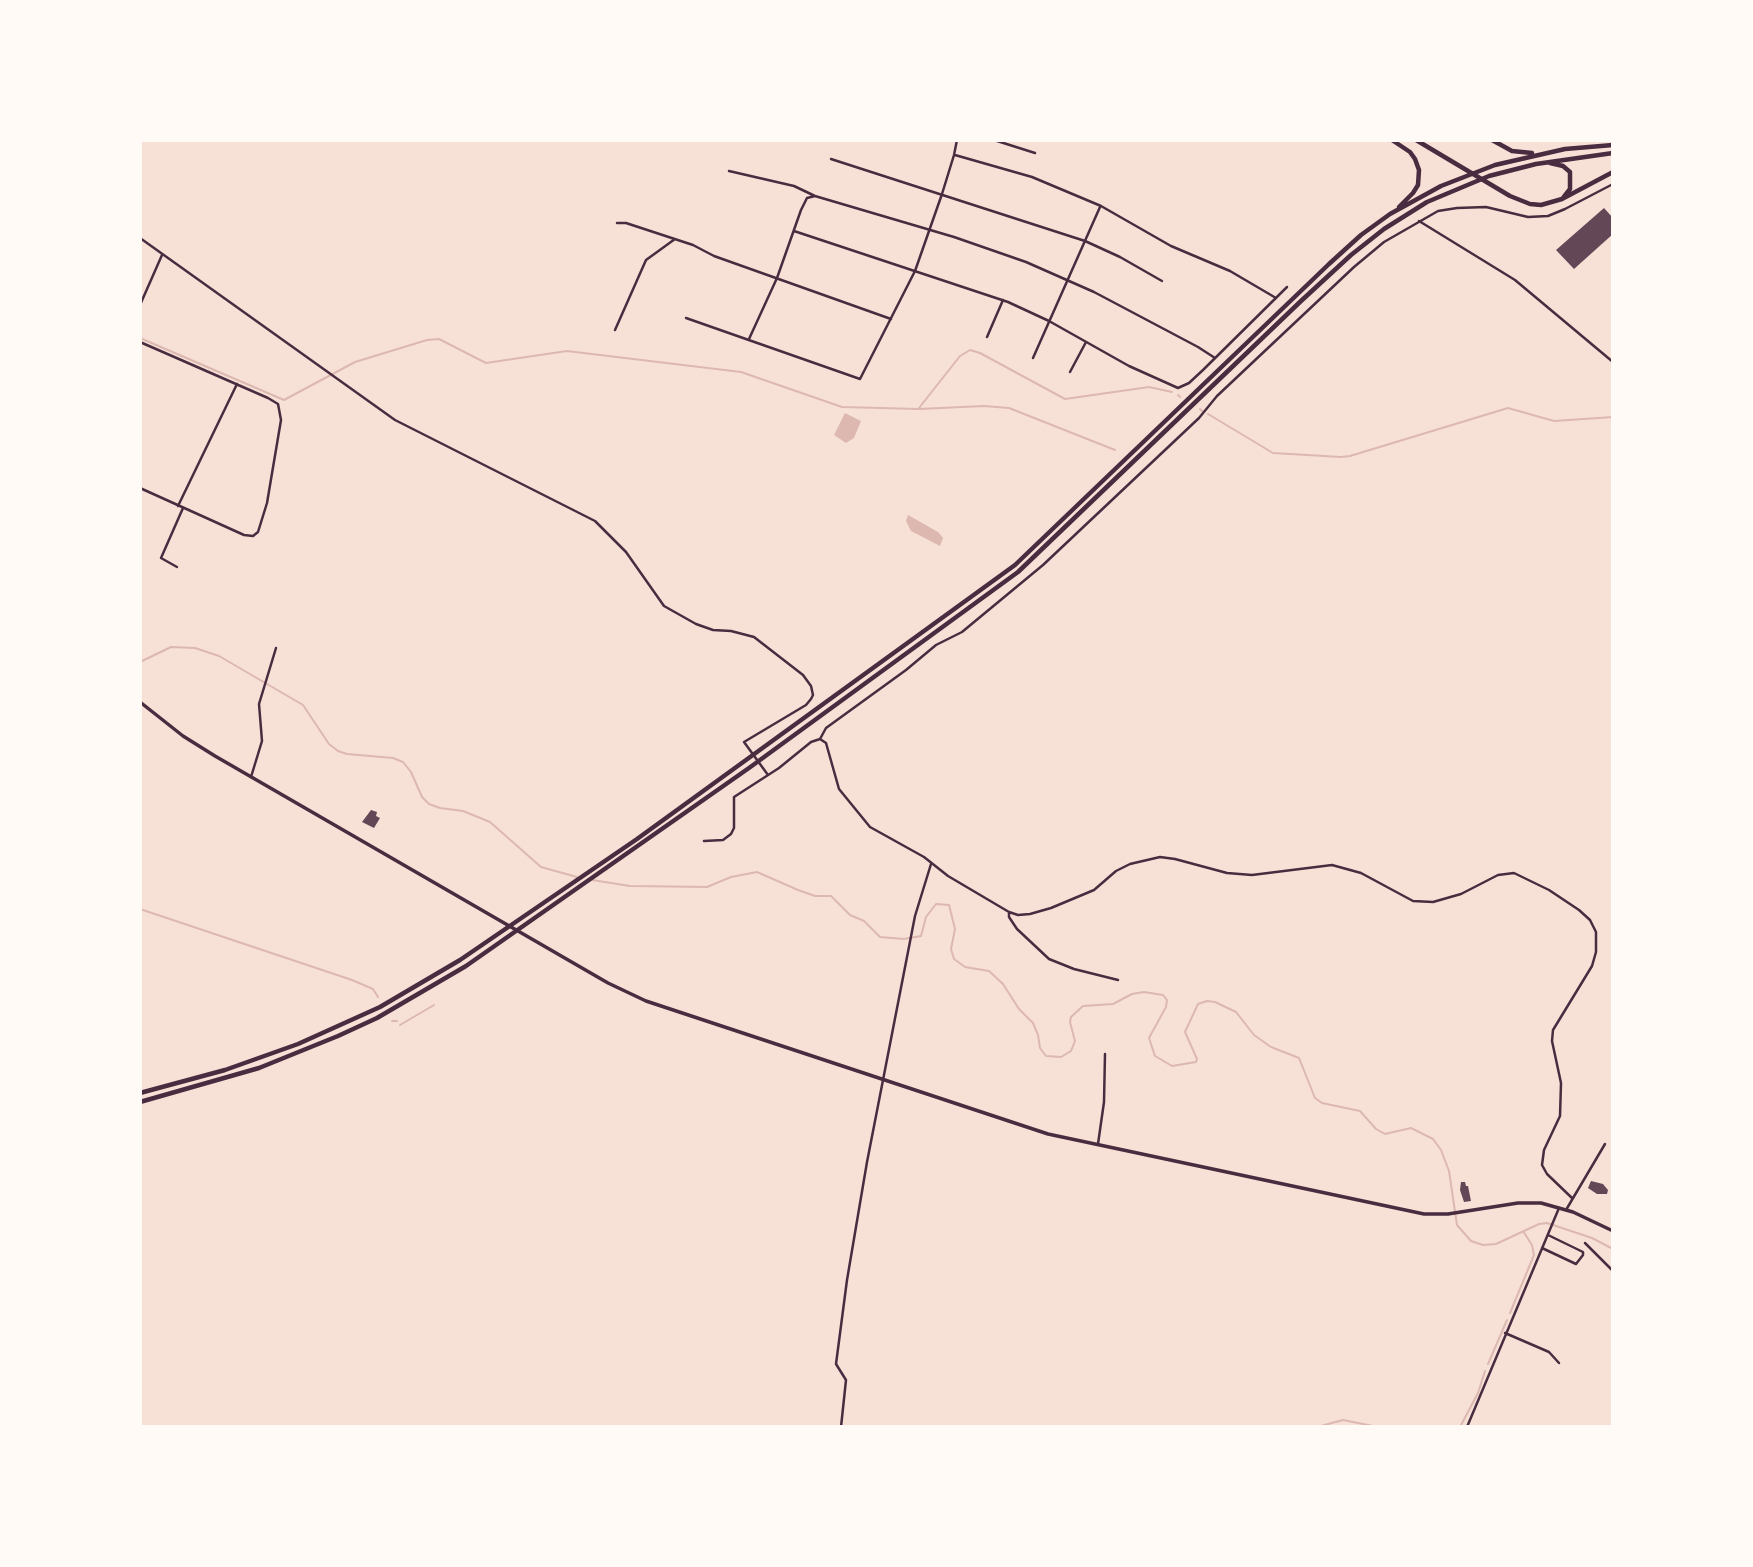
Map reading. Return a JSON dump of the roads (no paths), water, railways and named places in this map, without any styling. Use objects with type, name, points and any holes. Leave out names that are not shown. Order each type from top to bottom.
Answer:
[{"type":"main road","points":[[140,1093],[225,1070],[336,1028],[413,989],[595,868],[1015,565],[1329,264],[1413,193],[1418,185],[1419,170],[1415,159],[1410,152],[1392,140]]},
{"type":"main road","points":[[1416,140],[1501,191],[1536,205],[1562,199],[1613,172]]},
{"type":"main road","points":[[1492,140],[1519,153],[1613,145]]},
{"type":"main road","points":[[1390,214],[1441,186],[1476,171],[1546,152]]},
{"type":"main road","points":[[140,1102],[259,1068],[338,1036],[416,996],[500,943],[768,755],[1018,572],[1301,301],[1366,243],[1412,210],[1451,190],[1489,176],[1536,164],[1613,153]]},
{"type":"main road","points":[[1536,164],[1558,164],[1567,168],[1571,177],[1570,189],[1562,199]]},
{"type":"street","points":[[686,318],[853,378],[862,377],[915,271],[942,194],[957,140]]},
{"type":"street","points":[[995,140],[1035,153]]},
{"type":"street","points":[[954,155],[1032,177],[1101,205],[1171,246],[1230,271],[1276,298]]},
{"type":"street","points":[[831,159],[1085,241],[1162,281]]},
{"type":"street","points":[[729,171],[786,183],[815,195],[1000,252],[1068,280],[1215,358]]},
{"type":"street","points":[[820,739],[826,728],[896,678],[936,645],[962,632],[1043,565],[1199,418],[1217,396],[1354,267],[1384,243],[1438,211],[1486,207],[1528,217],[1548,216],[1613,184]]},
{"type":"street","points":[[749,340],[777,278],[804,204],[807,198],[815,195]]},
{"type":"street","points":[[1034,358],[1101,205]]},
{"type":"street","points":[[1419,220],[1424,226],[1515,280],[1613,362]]},
{"type":"street","points":[[617,223],[626,223],[676,239],[714,256],[891,319]]},
{"type":"street","points":[[794,232],[1003,300],[1178,388],[1189,383],[1287,287]]},
{"type":"street","points":[[140,238],[405,426],[589,517],[626,552],[664,606],[713,630],[754,637],[803,675],[811,686],[813,695],[806,705],[744,742],[768,775]]},
{"type":"street","points":[[615,330],[646,260],[676,239]]},
{"type":"street","points":[[140,305],[162,255]]},
{"type":"street","points":[[987,337],[1003,300]]},
{"type":"street","points":[[140,342],[268,398],[278,404],[280,410],[279,438],[270,489],[258,532],[253,536],[244,535],[140,488]]},
{"type":"street","points":[[1070,372],[1086,342]]},
{"type":"street","points":[[177,566],[161,558],[237,384]]},
{"type":"street","points":[[251,777],[262,741],[259,717],[262,691],[276,648]]},
{"type":"street","points":[[140,702],[193,743],[622,991],[646,1002],[1026,1128],[1418,1213],[1448,1214],[1524,1203],[1559,1207],[1613,1231]]},
{"type":"street","points":[[704,841],[723,840],[731,834],[734,828],[734,797],[779,768],[811,741],[820,739],[826,743],[839,789],[870,827],[1018,915],[1051,908],[1094,890],[1116,871],[1130,864],[1160,857],[1227,873],[1252,875],[1332,865],[1361,873],[1413,901],[1433,902],[1461,894],[1507,872],[1514,873],[1579,909],[1590,920],[1596,932],[1596,952],[1592,966],[1556,1023],[1552,1036],[1561,1083],[1560,1116],[1543,1154],[1542,1165],[1547,1174],[1572,1198]]},
{"type":"street","points":[[841,1427],[846,1380],[836,1364],[856,1222],[909,947],[931,864]]},
{"type":"street","points":[[1009,912],[1009,917],[1017,929],[1049,960],[1118,980]]},
{"type":"street","points":[[1098,1144],[1104,1102],[1105,1054]]},
{"type":"street","points":[[1566,1210],[1605,1144]]},
{"type":"street","points":[[1466,1427],[1559,1207]]},
{"type":"street","points":[[1542,1248],[1576,1264],[1583,1255],[1579,1250],[1548,1235]]},
{"type":"street","points":[[1585,1243],[1613,1271]]},
{"type":"street","points":[[1505,1333],[1549,1352],[1559,1363]]},
{"type":"waterway","points":[[140,338],[284,400],[355,362],[427,340],[439,339],[486,363],[567,351],[741,372],[842,407],[1009,408],[1115,450]]},
{"type":"waterway","points":[[919,408],[960,356],[970,350],[1065,399],[1149,387],[1172,392]]},
{"type":"waterway","points":[[1208,414],[1273,453],[1341,457],[1508,408],[1554,421],[1613,417]]},
{"type":"waterway","points":[[140,662],[171,647],[195,648],[219,656],[303,705],[329,744],[338,751],[393,758],[403,762],[411,772],[422,797],[429,804],[463,811],[490,822],[541,867],[577,877]]},
{"type":"waterway","points":[[592,880],[630,886],[707,887],[731,877],[757,872],[815,896],[831,896],[850,915],[864,921],[880,937],[904,939],[921,936],[926,917],[936,904],[949,905],[955,929],[951,949],[954,959],[965,967],[989,971],[1003,984],[1019,1009],[1033,1023],[1040,1048],[1046,1056],[1061,1057],[1071,1051],[1075,1041],[1071,1017],[1083,1006],[1113,1004],[1132,994],[1144,992],[1163,995],[1167,1000],[1149,1038],[1155,1056],[1172,1066],[1196,1062],[1185,1032],[1198,1004],[1215,1002],[1236,1012],[1254,1035],[1271,1047],[1299,1058],[1315,1098],[1322,1103],[1360,1111],[1376,1129],[1385,1134],[1411,1128],[1433,1139],[1441,1150],[1449,1171],[1457,1225],[1471,1241],[1483,1245],[1496,1244],[1539,1224],[1547,1223],[1592,1238],[1613,1249]]},
{"type":"waterway","points":[[140,909],[352,980],[373,989],[378,997]]},
{"type":"waterway","points":[[400,1025],[434,1005]]},
{"type":"waterway","points":[[392,1021],[397,1021]]},
{"type":"waterway","points":[[1510,1313],[1534,1255],[1532,1245],[1523,1231]]},
{"type":"waterway","points":[[1488,1364],[1507,1320]]},
{"type":"waterway","points":[[1460,1427],[1478,1393],[1485,1371]]},
{"type":"waterway","points":[[1317,1427],[1343,1420],[1378,1427]]}]
